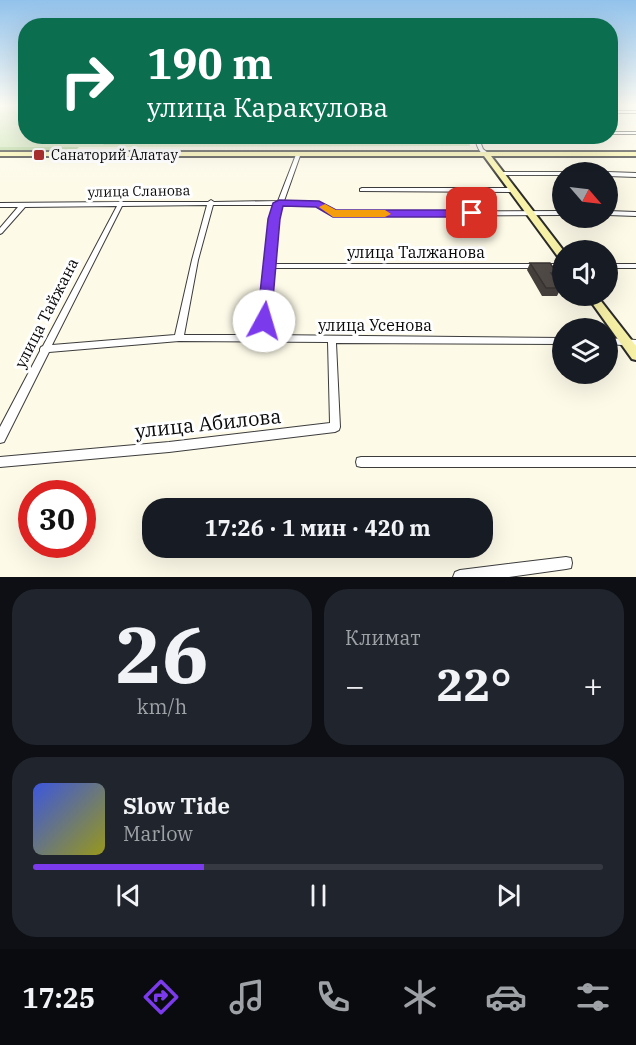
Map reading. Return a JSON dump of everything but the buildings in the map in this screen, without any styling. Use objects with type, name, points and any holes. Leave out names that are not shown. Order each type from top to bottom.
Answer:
[{"type":"main road","points":[[0,154],[636,154]]},
{"type":"main road","points":[[440,154],[485,160],[502,174]]},
{"type":"main road","points":[[486,154],[552,243]]},
{"type":"main road","points":[[601,306],[632,343],[636,355]]},
{"type":"street","points":[[618,133],[636,133]]},
{"type":"street","points":[[478,144],[486,154]]},
{"type":"street","points":[[262,339],[274,219],[299,153]]},
{"type":"street","points":[[502,174],[552,174]]},
{"type":"street","points":[[618,174],[636,175]]},
{"type":"street","points":[[362,190],[514,190]]},
{"type":"street","points":[[179,338],[195,260],[211,202]]},
{"type":"street","name":"улица Сланова","points":[[0,205],[211,202],[319,204],[333,214],[552,213]]},
{"type":"street","name":"улица Тайжана","points":[[0,438],[121,203]]},
{"type":"street","points":[[0,232],[23,205]]},
{"type":"street","points":[[618,213],[636,213]]},
{"type":"street","name":"улица Талжанова","points":[[269,266],[552,266]]},
{"type":"street","points":[[618,266],[636,266]]},
{"type":"street","name":"улица Усенова","points":[[44,349],[179,338],[552,341]]},
{"type":"street","name":"улица Абилова","points":[[0,462],[169,447],[334,427],[332,340]]},
{"type":"street","points":[[361,462],[636,462]]},
{"type":"street","points":[[460,577],[566,563]]},
{"type":"green space","points":[[0,133],[18,133],[18,144],[470,144],[470,146],[0,147]]},
{"type":"green space","points":[[0,147],[79,147],[74,152],[0,152]]},
{"type":"green space","points":[[154,150],[472,151],[473,152],[154,152]]},
{"type":"slow traffic","points":[[325,207],[333,214],[385,214]]},
{"type":"place","name":"Санаторий Алатау","points":[[39,155]]},
{"type":"route","points":[[264,321],[274,219],[279,203],[319,204],[333,214],[472,213]]}]
